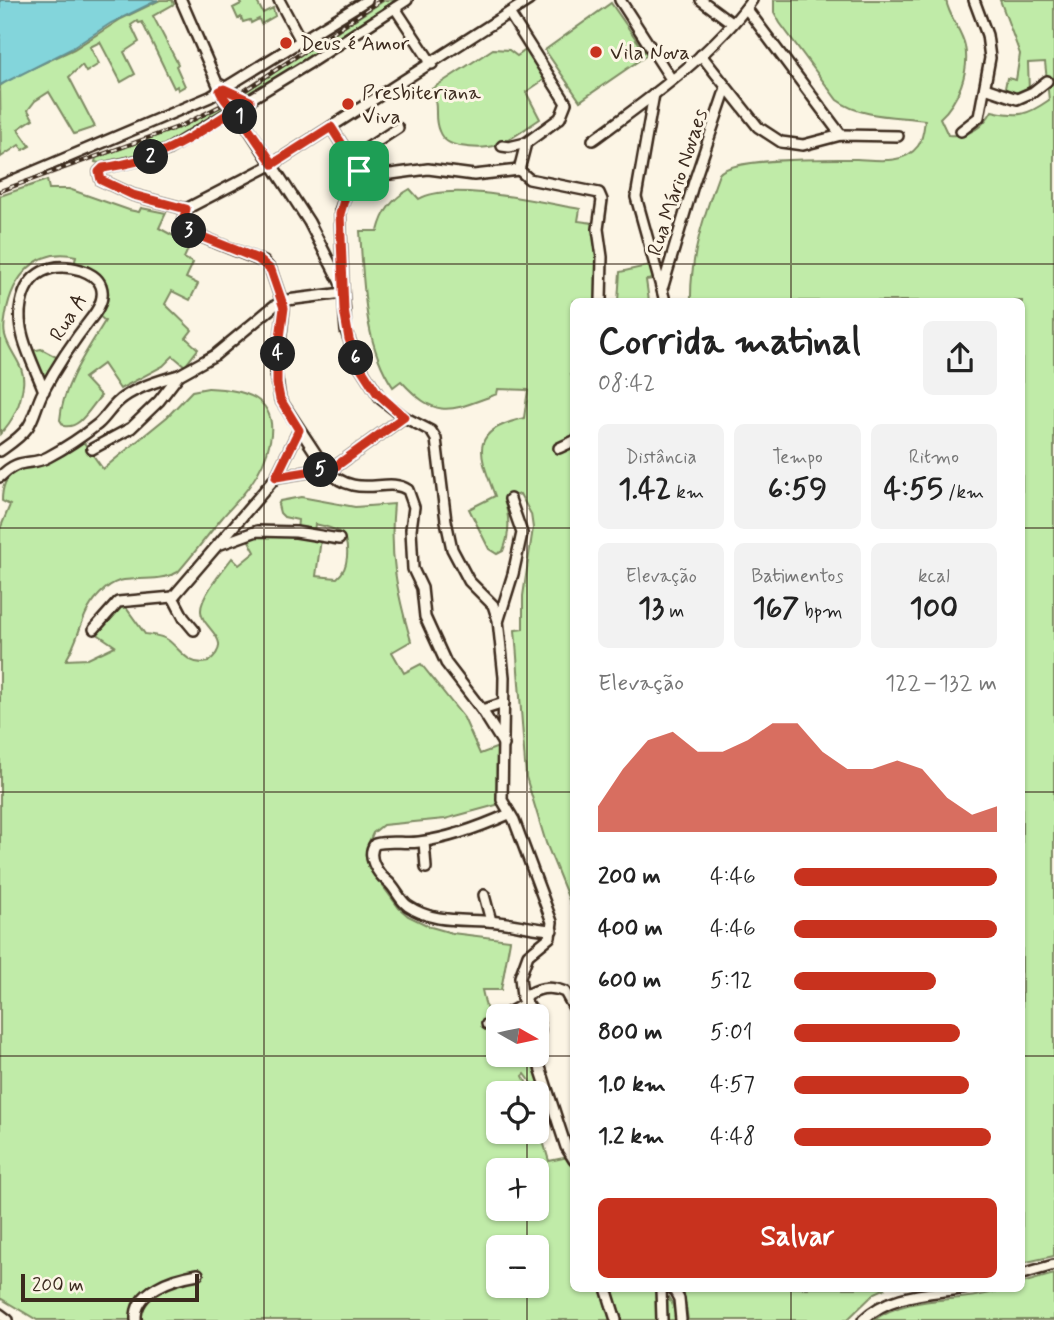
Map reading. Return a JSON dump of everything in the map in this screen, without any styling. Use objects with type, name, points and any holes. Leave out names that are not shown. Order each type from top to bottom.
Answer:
[{"type":"street","points":[[279,0],[301,41]]},
{"type":"street","points":[[0,186],[181,110],[367,0]]},
{"type":"street","points":[[407,0],[250,101],[167,150],[102,169],[99,176],[133,195],[186,209],[273,164],[529,0]]},
{"type":"street","points":[[620,0],[671,79]]},
{"type":"street","points":[[701,0],[732,23]]},
{"type":"street","points":[[961,131],[979,118],[990,65],[990,50],[974,0]]},
{"type":"street","points":[[181,2],[221,88],[309,222],[343,290]]},
{"type":"street","points":[[593,140],[701,54],[749,4],[841,135]]},
{"type":"street","points":[[395,8],[432,64]]},
{"type":"street","points":[[502,146],[526,143],[560,118],[566,103],[509,13]]},
{"type":"street","points":[[701,54],[758,127],[781,142],[806,145],[841,135],[898,136]]},
{"type":"street","points":[[985,89],[1017,99],[1047,82]]},
{"type":"street","points":[[221,88],[250,101]]},
{"type":"street","name":"Rua Mário Novaes","points":[[663,286],[726,88]]},
{"type":"street","points":[[654,94],[636,197],[665,298]]},
{"type":"street","points":[[331,127],[359,171]]},
{"type":"street","points":[[352,158],[398,128]]},
{"type":"street","points":[[519,170],[526,143]]},
{"type":"street","points":[[359,171],[391,174],[428,169],[474,175],[519,170],[529,179],[600,194],[598,229],[602,263],[601,298]]},
{"type":"street","points":[[359,171],[345,197],[340,214],[346,331],[359,365],[381,399],[404,417],[431,432],[436,439],[452,549],[469,581],[493,605],[498,620],[504,677],[502,797],[515,823],[551,919],[552,929],[549,940],[531,952],[524,962],[520,982],[527,1004]]},
{"type":"street","points":[[186,209],[183,222],[190,232],[269,266],[283,302],[284,313],[277,360],[280,399],[327,470],[336,478],[354,486],[401,486],[408,490],[414,507],[411,529],[414,573],[422,587],[425,617],[446,663],[482,710],[504,745]]},
{"type":"street","name":"Rua A","points":[[0,451],[28,427],[44,391],[73,340],[102,300],[102,288],[95,277],[69,267],[42,270],[30,282],[21,302],[23,335],[44,391]]},
{"type":"street","points":[[0,477],[8,469],[22,462],[44,459],[62,448],[97,425],[125,396],[158,381],[179,376],[215,355],[274,306],[343,290]]},
{"type":"street","points":[[92,449],[131,428],[159,401],[179,376]]},
{"type":"street","points":[[276,477],[327,470],[404,417]]},
{"type":"street","points":[[93,629],[118,602],[173,597],[276,477],[299,430]]},
{"type":"street","points":[[559,448],[570,443]]},
{"type":"street","points":[[498,620],[513,575],[522,533],[510,499]]},
{"type":"street","points":[[219,545],[257,531],[296,532],[340,538]]},
{"type":"street","points":[[173,597],[194,630]]},
{"type":"street","points":[[482,710],[504,703]]},
{"type":"street","points":[[509,814],[477,828],[424,842],[381,842],[374,845],[372,852],[377,873],[393,886],[407,905],[434,918],[491,921],[534,929],[552,929]]},
{"type":"street","points":[[424,842],[426,868]]},
{"type":"street","points":[[484,895],[491,921]]},
{"type":"street","points":[[518,1004],[538,988],[565,992],[570,1001]]},
{"type":"street","points":[[540,1068],[570,1154]]},
{"type":"street","points":[[1025,1273],[1054,1265]]},
{"type":"street","points":[[136,1320],[139,1304],[156,1288],[198,1274]]},
{"type":"street","points":[[607,1292],[617,1320]]},
{"type":"street","points":[[661,1292],[662,1320]]},
{"type":"street","points":[[675,1292],[679,1299],[681,1320]]},
{"type":"street","points":[[863,1320],[874,1310],[897,1300],[943,1292]]},
{"type":"street","points":[[0,1314],[8,1320]]},
{"type":"green space","points":[[160,0],[172,0],[174,4],[153,16],[178,64],[176,66],[185,86],[178,90],[177,86],[174,88],[142,22],[137,21],[131,25],[139,42],[124,52],[135,74],[121,82],[100,42],[90,47],[99,64],[86,72],[82,65],[69,77],[95,127],[74,134],[49,92],[35,101],[28,110],[33,119],[18,129],[30,146],[23,150],[19,145],[1,157],[0,86],[9,79],[74,49],[121,19]]},
{"type":"green space","points":[[239,0],[256,0],[263,13],[273,8],[275,16],[261,24],[259,19],[251,23],[250,20],[243,22],[241,17],[238,19],[233,8],[241,4]]},
{"type":"green space","points":[[385,0],[398,0],[257,91],[249,95],[241,94]]},
{"type":"green space","points":[[774,0],[946,0],[965,46],[966,66],[957,95],[940,118],[948,135],[962,135],[984,123],[992,111],[1022,114],[1049,100],[1045,62],[1028,63],[1029,90],[1018,95],[1004,93],[1007,78],[1016,80],[1020,54],[1000,0],[1054,0],[1054,1256],[1025,1262],[1025,298],[691,298],[695,252],[703,221],[719,174],[727,168],[742,164],[806,159],[898,159],[912,152],[922,137],[925,120],[868,113],[837,100],[774,12]]},
{"type":"green space","name":"Vila Nova","points":[[611,3],[647,55],[580,101],[545,50]]},
{"type":"green space","points":[[493,49],[509,50],[517,56],[526,50],[545,79],[526,92],[540,119],[495,146],[474,148],[450,143],[439,131],[435,101],[430,90]]},
{"type":"green space","points":[[223,105],[228,109],[144,155],[109,164],[95,162],[96,158],[183,126]]},
{"type":"green space","points":[[47,180],[49,189],[69,189],[129,210],[139,212],[141,208],[166,213],[159,228],[190,245],[184,258],[193,263],[186,278],[198,284],[190,300],[172,291],[165,304],[192,330],[186,338],[198,349],[185,366],[173,356],[163,366],[120,389],[103,364],[84,378],[101,396],[80,421],[64,426],[60,420],[66,394],[77,368],[105,321],[97,314],[104,288],[74,266],[76,256],[49,256],[38,261],[21,277],[9,301],[5,335],[20,365],[23,385],[16,411],[0,434],[0,196]]},
{"type":"green space","points":[[410,189],[419,199],[452,192],[497,195],[580,209],[578,221],[593,223],[597,255],[597,298],[570,298],[570,902],[546,843],[526,777],[515,630],[523,629],[523,596],[533,528],[531,514],[520,494],[504,500],[508,532],[503,551],[497,554],[489,549],[469,509],[495,496],[482,455],[482,445],[494,430],[524,418],[528,390],[498,389],[497,394],[467,405],[445,409],[425,402],[401,381],[393,387],[383,370],[370,332],[360,231],[378,231],[389,206]]},
{"type":"green space","points":[[651,265],[654,279],[646,280],[649,298],[618,298],[620,272]]},
{"type":"green space","points":[[41,349],[60,359],[49,383],[44,380],[32,351]]},
{"type":"green space","points":[[226,389],[250,395],[264,406],[270,417],[267,453],[256,476],[178,572],[158,578],[121,580],[105,589],[85,615],[66,660],[88,659],[115,646],[96,633],[118,607],[124,605],[145,634],[165,638],[190,660],[208,662],[219,647],[215,634],[202,617],[202,604],[213,583],[232,558],[239,565],[255,552],[248,539],[264,535],[321,539],[316,576],[337,578],[344,569],[347,549],[344,537],[336,530],[315,524],[314,532],[297,530],[298,520],[284,517],[280,513],[280,501],[301,497],[355,507],[394,504],[395,574],[411,641],[392,652],[404,673],[421,664],[464,718],[480,754],[501,746],[500,804],[445,819],[383,825],[373,833],[367,852],[374,874],[408,916],[452,933],[510,940],[501,990],[482,990],[486,1008],[486,1068],[537,1068],[541,1081],[530,1081],[525,1074],[523,1076],[526,1081],[486,1081],[486,1144],[544,1144],[548,1158],[486,1158],[486,1221],[549,1221],[549,1161],[568,1157],[570,1292],[601,1292],[611,1320],[37,1320],[0,1298],[0,529],[10,505],[2,501],[3,491],[7,480],[17,470],[82,440],[103,469],[167,417],[192,391]]},
{"type":"green space","points":[[1054,1274],[1054,1320],[874,1320],[908,1305],[994,1292],[1025,1292],[1025,1282]]},
{"type":"green space","points":[[610,1292],[665,1292],[672,1303],[677,1320],[620,1320]]},
{"type":"green space","points":[[683,1292],[877,1292],[847,1320],[688,1320]]},
{"type":"water","points":[[0,0],[158,0],[0,85]]},
{"type":"railway","points":[[0,191],[181,126],[226,103],[381,0]]},
{"type":"place","name":"Deus é Amor","points":[[286,43]]},
{"type":"place","name":"Vila Nova","points":[[596,52]]},
{"type":"place","name":"Presbiteriana Viva","points":[[348,104]]},
{"type":"route","points":[[359,171],[331,127],[273,164],[243,120],[239,115],[234,110],[226,103],[220,91],[224,89],[250,101],[234,110],[167,150],[149,158],[103,168],[99,172],[101,180],[133,195],[186,209],[183,222],[190,232],[269,266],[284,308],[277,360],[277,384],[286,412],[299,430],[276,477],[326,469],[328,472],[404,417],[381,399],[359,365],[346,331],[340,214],[345,197],[359,171]]}]
